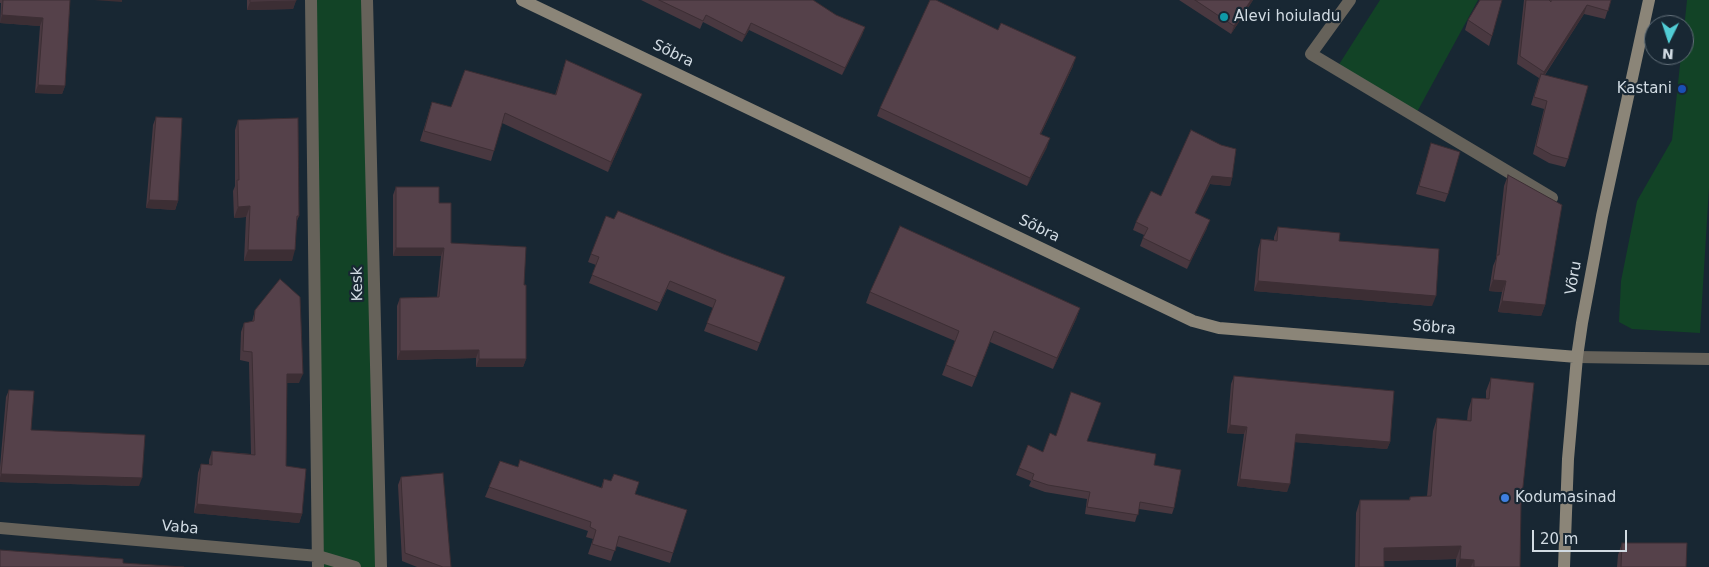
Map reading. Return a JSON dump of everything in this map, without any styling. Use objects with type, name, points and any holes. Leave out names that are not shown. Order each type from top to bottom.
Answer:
[{"type":"street","points":[[311,0],[318,562]]},
{"type":"street","name":"Kesk","points":[[367,0],[381,567]]},
{"type":"street","name":"Sõbra","points":[[522,0],[1193,321],[1219,328],[1577,357]]},
{"type":"street","points":[[1350,0],[1310,54],[1552,198]]},
{"type":"street","name":"Võru","points":[[1564,567],[1568,459],[1577,357],[1602,216],[1649,0]]},
{"type":"street","points":[[1577,357],[1709,359]]},
{"type":"street","name":"Vaba","points":[[0,528],[355,567]]},
{"type":"green space","points":[[311,0],[367,0],[381,567],[318,567]]},
{"type":"green space","points":[[1380,0],[1478,0],[1417,112],[1338,66]]},
{"type":"green space","points":[[1687,0],[1709,0],[1709,188],[1700,333],[1632,329],[1619,322],[1621,281],[1637,201],[1672,140],[1680,65],[1694,65],[1694,15],[1685,15]]},
{"type":"building","points":[[3,0],[70,0],[65,86],[38,85],[43,18],[2,15]]},
{"type":"building","points":[[250,0],[296,0],[296,1],[250,2]]},
{"type":"building","points":[[659,0],[813,0],[836,15],[865,27],[845,68],[751,23],[745,35],[706,15],[703,21]]},
{"type":"building","points":[[930,0],[936,0],[998,30],[1001,23],[1076,57],[1040,134],[1050,138],[1030,178],[880,108]]},
{"type":"building","points":[[1195,0],[1251,0],[1234,26]]},
{"type":"building","points":[[1480,0],[1502,0],[1492,36],[1468,20]]},
{"type":"building","points":[[1526,0],[1549,0],[1551,2],[1551,0],[1611,0],[1608,11],[1587,5],[1544,72],[1520,56]]},
{"type":"building","points":[[566,60],[642,94],[611,162],[505,113],[494,151],[424,131],[432,102],[451,107],[465,70],[556,95]]},
{"type":"building","points":[[1541,74],[1588,86],[1568,159],[1552,155],[1536,146],[1547,101],[1534,97]]},
{"type":"building","points":[[156,117],[182,118],[178,201],[149,200]]},
{"type":"building","points":[[298,118],[299,216],[297,216],[295,250],[248,250],[250,206],[238,207],[238,120]]},
{"type":"building","points":[[1191,130],[1221,145],[1236,149],[1232,178],[1212,176],[1195,213],[1210,220],[1190,261],[1143,238],[1148,228],[1136,222],[1151,191],[1161,196]]},
{"type":"building","points":[[1431,143],[1460,152],[1448,194],[1419,186]]},
{"type":"building","points":[[1508,175],[1562,205],[1545,305],[1502,301],[1506,281],[1493,280],[1497,255],[1499,255]]},
{"type":"building","points":[[396,187],[439,187],[439,203],[451,203],[451,243],[526,247],[524,285],[526,285],[526,359],[479,359],[479,350],[400,351],[400,298],[439,297],[444,248],[396,248]]},
{"type":"building","points":[[618,211],[785,277],[760,343],[707,323],[716,300],[670,281],[660,303],[592,275],[599,257],[591,254],[606,216],[614,219]]},
{"type":"building","points":[[900,226],[1080,308],[1057,358],[994,331],[976,377],[946,365],[959,331],[870,292]]},
{"type":"building","points":[[1278,227],[1340,233],[1339,241],[1439,249],[1436,296],[1258,281],[1261,239],[1277,241]]},
{"type":"building","points":[[280,279],[300,297],[303,374],[287,374],[286,466],[306,469],[302,514],[197,504],[201,464],[212,465],[212,451],[255,455],[252,352],[243,351],[244,323],[254,321],[255,310]]},
{"type":"building","points":[[1234,376],[1394,391],[1390,442],[1296,434],[1290,484],[1240,479],[1247,427],[1230,425]]},
{"type":"building","points":[[1491,378],[1534,383],[1521,505],[1520,567],[1474,567],[1474,560],[1460,559],[1461,546],[1384,548],[1384,567],[1359,567],[1360,500],[1410,500],[1410,497],[1431,496],[1437,418],[1471,421],[1472,398],[1489,399]]},
{"type":"building","points":[[9,390],[34,391],[31,430],[145,435],[142,478],[1,474]]},
{"type":"building","points":[[1071,392],[1101,403],[1087,441],[1156,454],[1154,465],[1181,470],[1174,508],[1140,502],[1138,515],[1087,507],[1090,492],[1048,485],[1033,480],[1034,474],[1019,468],[1028,445],[1043,452],[1050,433],[1056,436]]},
{"type":"building","points":[[520,460],[602,488],[604,479],[611,481],[614,474],[639,482],[635,494],[687,510],[673,553],[619,536],[615,551],[592,544],[596,530],[590,527],[591,522],[489,487],[500,461],[518,467]]},
{"type":"building","points":[[443,473],[451,567],[443,567],[405,553],[401,477]]},
{"type":"building","points":[[1622,543],[1687,543],[1686,567],[1621,567]]},
{"type":"building","points":[[0,550],[123,559],[123,563],[184,567],[0,567]]},
{"type":"place","name":"Alevi hoiuladu","points":[[1224,17]]},
{"type":"place","name":"Kastani","points":[[1682,89]]},
{"type":"place","name":"Kodumasinad","points":[[1505,498]]}]
